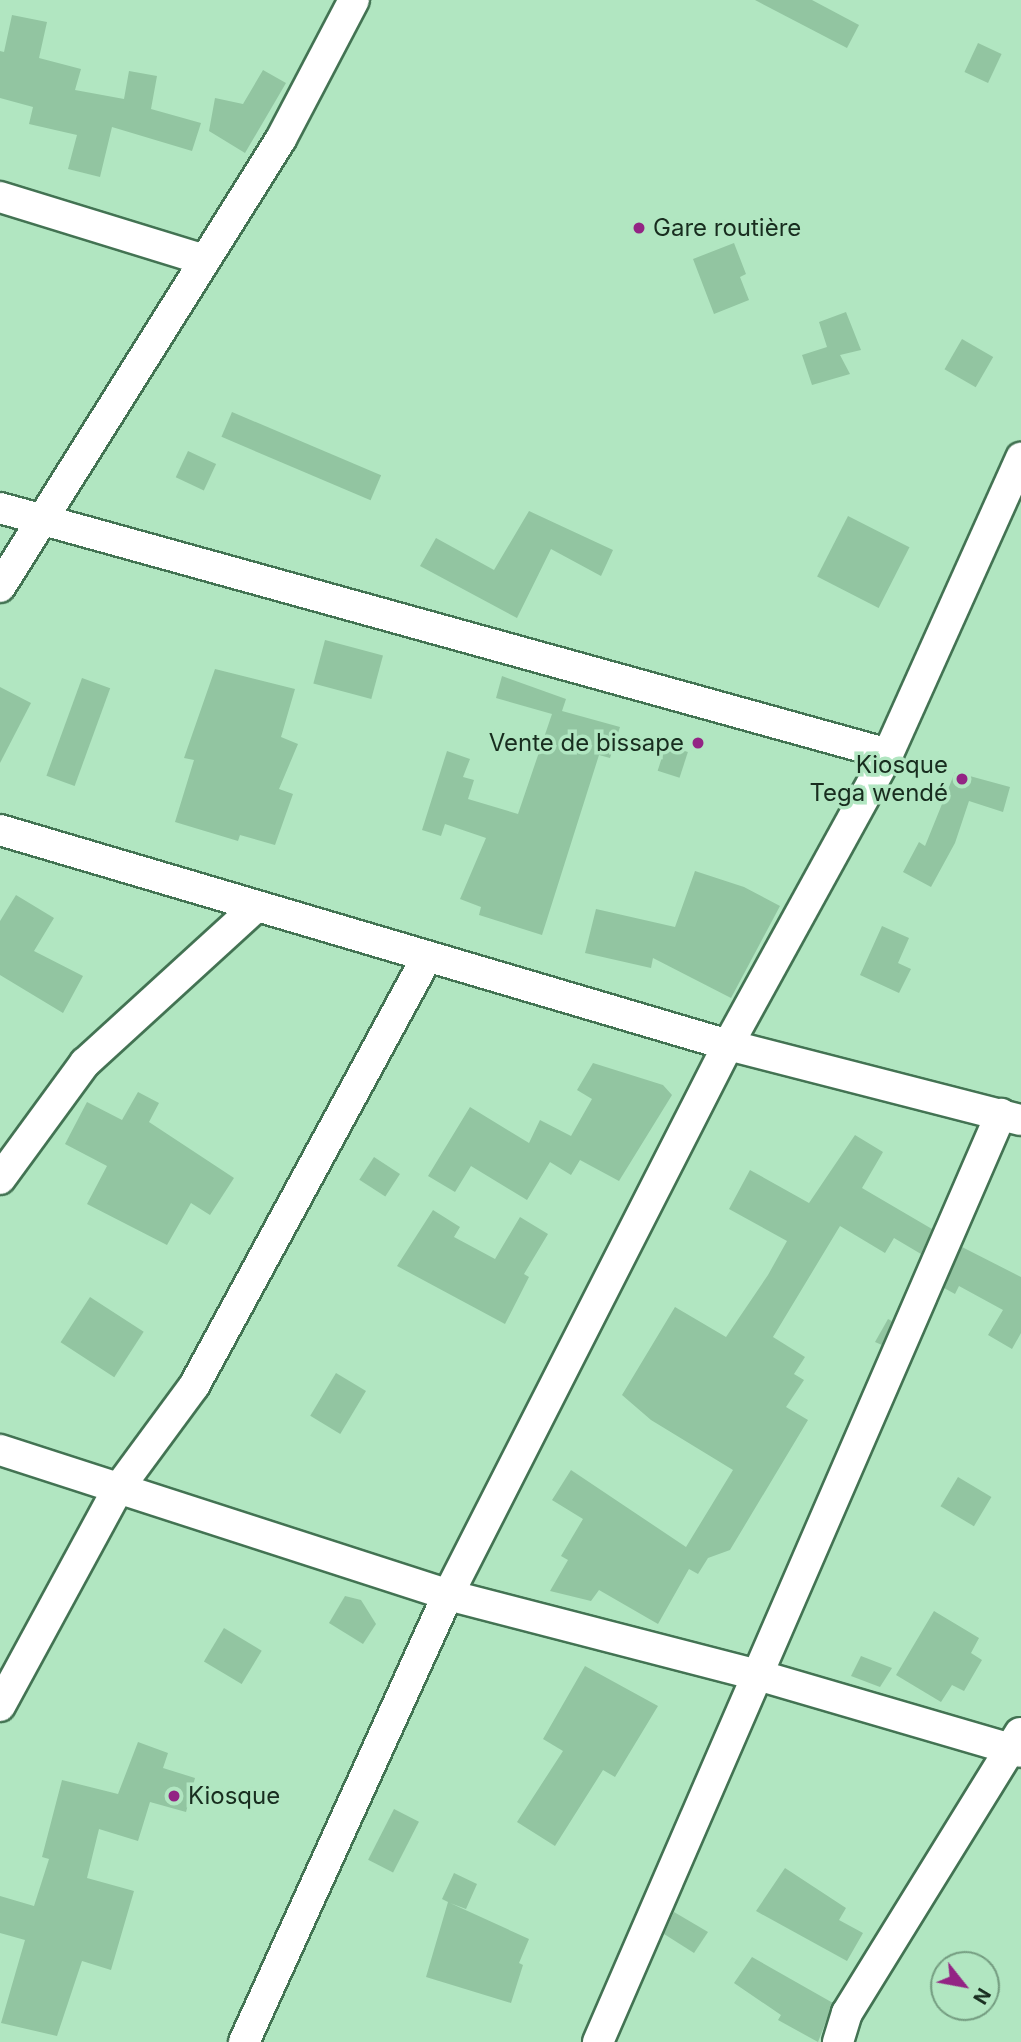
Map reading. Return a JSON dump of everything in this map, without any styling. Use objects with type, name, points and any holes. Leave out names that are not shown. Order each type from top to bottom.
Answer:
[{"type":"street","points":[[0,587],[281,139],[354,0]]},
{"type":"street","points":[[0,197],[205,260]]},
{"type":"street","points":[[244,2042],[448,1595],[728,1045],[888,754],[1021,458]]},
{"type":"street","points":[[0,508],[888,754]]},
{"type":"street","points":[[0,830],[426,959],[728,1045],[1011,1117],[758,1675],[598,2042]]},
{"type":"street","points":[[0,1179],[85,1063],[256,908]]},
{"type":"street","points":[[0,1706],[118,1489],[194,1386],[426,959]]},
{"type":"street","points":[[0,1450],[448,1595],[1018,1744],[847,2013],[838,2042]]},
{"type":"building","points":[[755,0],[812,0],[859,25],[847,48]]},
{"type":"building","points":[[12,15],[47,22],[39,58],[81,69],[75,90],[124,99],[129,71],[157,76],[151,109],[201,123],[192,151],[112,127],[100,177],[68,169],[77,135],[29,124],[33,107],[0,98],[0,51],[4,52]]},
{"type":"building","points":[[978,43],[1002,54],[988,83],[964,72]]},
{"type":"building","points":[[263,70],[286,83],[245,153],[209,131],[215,98],[243,104]]},
{"type":"building","points":[[734,243],[746,274],[740,277],[749,300],[714,314],[693,259]]},
{"type":"building","points":[[846,312],[861,350],[840,355],[850,374],[812,385],[802,355],[827,347],[819,322]]},
{"type":"building","points":[[962,339],[993,357],[976,387],[944,369]]},
{"type":"building","points":[[232,412],[381,475],[371,500],[221,437]]},
{"type":"building","points":[[188,451],[216,464],[204,490],[176,477]]},
{"type":"building","points":[[529,511],[613,550],[601,576],[551,549],[517,618],[420,566],[436,538],[494,570]]},
{"type":"building","points":[[848,516],[909,547],[879,608],[817,577]]},
{"type":"building","points":[[325,640],[383,656],[371,699],[313,683]]},
{"type":"building","points":[[215,669],[295,689],[281,737],[298,744],[279,789],[293,794],[275,845],[240,835],[238,841],[175,822],[194,760],[184,758]]},
{"type":"building","points":[[502,676],[566,699],[562,711],[620,727],[610,758],[599,755],[542,935],[479,915],[481,907],[460,899],[486,838],[445,824],[441,836],[422,830],[447,751],[470,759],[463,777],[474,780],[468,799],[518,814],[552,714],[496,698]]},
{"type":"building","points":[[82,678],[110,688],[75,786],[46,776]]},
{"type":"building","points":[[0,687],[31,703],[0,763]]},
{"type":"building","points":[[666,745],[688,752],[680,778],[658,771]]},
{"type":"building","points":[[955,772],[1010,787],[1003,812],[969,801],[955,843],[931,887],[903,872],[919,842],[925,846]]},
{"type":"building","points":[[695,871],[744,887],[780,906],[731,998],[653,958],[651,968],[585,953],[596,909],[675,927]]},
{"type":"building","points":[[16,895],[54,918],[34,951],[83,976],[63,1013],[0,975],[0,921]]},
{"type":"building","points":[[882,926],[909,938],[898,963],[911,969],[899,993],[860,975]]},
{"type":"building","points":[[593,1063],[663,1085],[672,1095],[619,1181],[580,1160],[571,1175],[550,1162],[527,1200],[471,1166],[455,1192],[428,1176],[470,1107],[529,1143],[540,1120],[571,1136],[592,1099],[577,1090]]},
{"type":"building","points":[[138,1092],[159,1103],[149,1122],[234,1178],[210,1215],[191,1203],[167,1245],[87,1204],[107,1166],[65,1144],[87,1102],[122,1120]]},
{"type":"building","points":[[855,1135],[883,1152],[862,1188],[932,1229],[921,1254],[894,1238],[885,1253],[840,1226],[773,1337],[805,1357],[794,1374],[804,1380],[786,1407],[808,1420],[730,1550],[708,1558],[698,1574],[689,1569],[658,1624],[599,1590],[591,1601],[550,1591],[568,1560],[561,1556],[583,1519],[552,1500],[571,1470],[686,1547],[733,1470],[651,1420],[622,1395],[675,1307],[726,1337],[768,1275],[787,1241],[729,1209],[750,1170],[809,1203]]},
{"type":"building","points":[[374,1157],[400,1174],[385,1197],[359,1180]]},
{"type":"building","points":[[433,1210],[460,1227],[454,1237],[495,1259],[520,1217],[548,1234],[524,1274],[529,1277],[505,1324],[397,1266]]},
{"type":"building","points":[[962,1247],[1021,1277],[1021,1333],[1012,1349],[988,1335],[1003,1310],[959,1286],[955,1294],[944,1288]]},
{"type":"building","points":[[90,1297],[144,1332],[114,1377],[61,1342]]},
{"type":"building","points":[[888,1319],[892,1321],[882,1345],[875,1342]]},
{"type":"building","points":[[336,1373],[366,1391],[340,1434],[310,1416]]},
{"type":"building","points":[[958,1477],[991,1497],[974,1526],[940,1506]]},
{"type":"building","points":[[345,1596],[361,1600],[376,1624],[363,1644],[329,1623]]},
{"type":"building","points":[[934,1611],[979,1638],[971,1653],[982,1660],[964,1691],[952,1685],[941,1702],[896,1675]]},
{"type":"building","points":[[224,1628],[262,1651],[242,1684],[204,1661]]},
{"type":"building","points":[[861,1656],[892,1668],[880,1687],[851,1676]]},
{"type":"building","points":[[585,1666],[658,1706],[615,1777],[603,1770],[555,1846],[517,1822],[563,1751],[543,1739]]},
{"type":"building","points":[[138,1742],[168,1753],[163,1768],[195,1778],[186,1812],[150,1802],[138,1841],[99,1829],[87,1878],[134,1891],[111,1970],[82,1961],[57,2036],[1,2023],[25,1940],[0,1933],[0,1896],[34,1906],[49,1859],[42,1857],[62,1780],[118,1794]]},
{"type":"building","points":[[394,1809],[419,1822],[393,1872],[368,1860]]},
{"type":"building","points":[[785,1868],[846,1908],[839,1920],[863,1933],[847,1961],[756,1911]]},
{"type":"building","points":[[454,1873],[477,1884],[466,1909],[450,1903],[529,1939],[519,1963],[523,1965],[511,2003],[426,1977],[448,1902],[442,1899]]},
{"type":"building","points":[[674,1912],[708,1932],[694,1953],[664,1934]]},
{"type":"building","points":[[752,1957],[833,2003],[818,2042],[778,2020],[781,2015],[734,1983]]},
{"type":"place","name":"Gare routière","points":[[639,228]]},
{"type":"place","name":"Vente de bissape","points":[[698,743]]},
{"type":"place","name":"Kiosque Tega wendé","points":[[962,779]]},
{"type":"place","name":"Kiosque","points":[[174,1796]]}]
